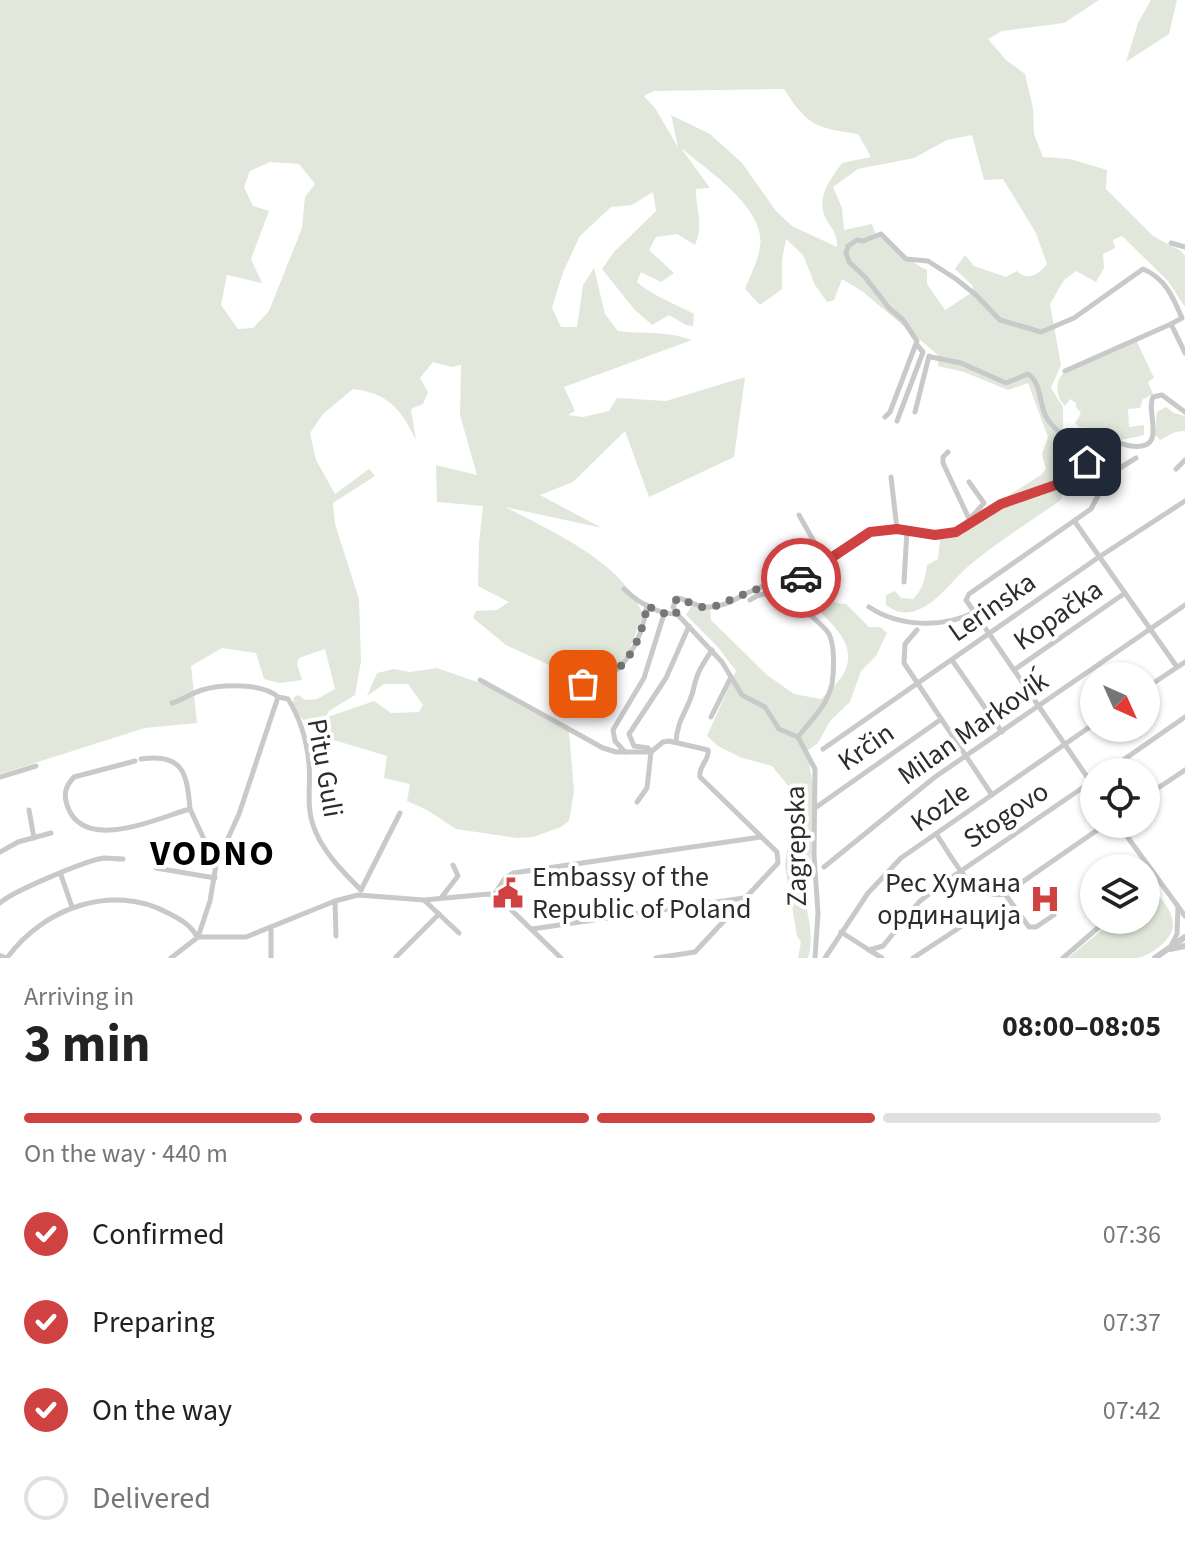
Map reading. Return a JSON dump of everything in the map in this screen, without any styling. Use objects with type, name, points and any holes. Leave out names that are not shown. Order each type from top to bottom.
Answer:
[{"type":"street","points":[[1065,371],[1182,318],[1170,292],[1153,273],[1143,269],[1074,318],[1041,332],[1000,320],[956,279],[928,261],[906,259],[881,234],[853,242],[846,253],[849,262],[912,331],[923,352],[931,357],[961,363],[1006,383],[1028,374],[1037,384],[1047,418],[1110,476]]},
{"type":"street","points":[[1171,243],[1185,247]]},
{"type":"street","points":[[1171,324],[1185,353]]},
{"type":"street","points":[[885,417],[890,412],[905,367],[917,345]]},
{"type":"street","points":[[897,421],[923,352]]},
{"type":"street","points":[[915,412],[931,357]]},
{"type":"street","points":[[970,521],[1001,504],[1067,481],[1091,461],[1106,438],[1134,446],[1145,445],[1155,431],[1150,406],[1153,397],[1162,395],[1185,412]]},
{"type":"street","points":[[948,452],[943,457],[943,463],[970,521]]},
{"type":"street","points":[[1080,766],[966,600],[969,594],[1095,506],[1110,476],[1136,458]]},
{"type":"street","points":[[1176,469],[1185,460]]},
{"type":"street","points":[[891,477],[897,529]]},
{"type":"street","points":[[750,600],[764,594],[795,600],[829,634],[833,663],[831,687],[817,715],[798,737],[781,730],[765,707],[742,695],[712,650],[677,614],[673,607],[677,598],[702,607],[713,607],[757,588],[794,582],[870,532],[897,529],[943,535],[963,529],[984,503],[969,482]]},
{"type":"street","name":"Lerinska","points":[[823,749],[1099,557],[1185,501]]},
{"type":"street","points":[[799,515],[825,561]]},
{"type":"street","points":[[1075,522],[1177,667]]},
{"type":"street","points":[[904,582],[907,530]]},
{"type":"street","points":[[797,555],[814,588],[826,597]]},
{"type":"street","points":[[624,589],[637,601],[664,614],[677,614]]},
{"type":"street","name":"Kopačka","points":[[1014,670],[1125,593]]},
{"type":"street","points":[[583,684],[602,679],[624,663],[643,627],[647,605]]},
{"type":"street","name":"Milan Markoviḱ","points":[[824,867],[915,792],[1185,605]]},
{"type":"street","points":[[869,607],[893,620],[906,622],[956,621],[973,613]]},
{"type":"street","points":[[626,752],[615,741],[613,730],[644,678],[664,614]]},
{"type":"street","points":[[651,752],[648,748],[634,746],[629,734],[666,678],[689,626]]},
{"type":"street","points":[[917,630],[907,639],[902,658],[916,684],[992,795]]},
{"type":"street","points":[[676,742],[679,722],[692,693],[695,675],[712,650]]},
{"type":"street","points":[[952,660],[1002,732]]},
{"type":"street","points":[[1160,679],[1185,662]]},
{"type":"street","points":[[711,717],[732,676]]},
{"type":"street","points":[[480,680],[592,743],[616,752],[651,752],[666,741],[708,750],[700,777],[777,852],[778,863],[695,952],[656,958]]},
{"type":"street","points":[[171,958],[198,937],[216,865],[239,814],[278,697],[264,688],[250,686],[202,690],[172,703]]},
{"type":"street","name":"Pitu Guli","points":[[278,697],[288,699],[303,734],[309,764],[308,803],[314,828],[359,893]]},
{"type":"street","points":[[1126,758],[1185,717]]},
{"type":"street","name":"Krčin","points":[[815,808],[940,720]]},
{"type":"street","name":"Kozle","points":[[825,958],[868,893],[887,871],[1080,734]]},
{"type":"street","name":"Zagrepska","points":[[798,737],[815,769],[814,855],[818,913],[815,958]]},
{"type":"street","points":[[637,802],[647,788],[651,752]]},
{"type":"street","points":[[190,809],[111,831],[96,831],[76,820],[65,797],[68,784],[74,777],[138,760],[163,758],[178,764],[187,777],[190,809],[216,865]]},
{"type":"street","points":[[0,777],[36,766]]},
{"type":"street","points":[[1160,787],[1185,770]]},
{"type":"street","name":"Stogovo","points":[[869,950],[883,946],[919,902],[1080,792]]},
{"type":"street","points":[[29,810],[34,838]]},
{"type":"street","points":[[359,893],[400,813]]},
{"type":"street","points":[[0,852],[18,842],[51,833]]},
{"type":"street","points":[[936,834],[980,892],[989,895],[1005,894],[1086,838]]},
{"type":"street","points":[[494,895],[505,878],[513,873],[762,837]]},
{"type":"street","points":[[0,903],[19,889],[91,861],[123,859]]},
{"type":"street","points":[[441,898],[458,876],[453,865]]},
{"type":"street","points":[[156,868],[215,878]]},
{"type":"street","points":[[61,875],[72,907]]},
{"type":"street","points":[[1160,883],[1182,908],[1185,916]]},
{"type":"street","points":[[198,937],[240,938],[359,893],[424,900],[494,895],[561,958]]},
{"type":"street","points":[[1005,894],[1029,927],[1036,927],[1054,915]]},
{"type":"street","points":[[531,929],[744,898]]},
{"type":"street","points":[[424,900],[459,933]]},
{"type":"street","points":[[4,957],[47,919],[93,901],[139,902],[161,909],[179,919],[198,937]]},
{"type":"street","points":[[335,901],[336,936]]},
{"type":"street","points":[[1167,950],[1177,934],[1182,908]]},
{"type":"street","points":[[396,957],[439,914]]},
{"type":"street","points":[[913,958],[924,955],[965,924]]},
{"type":"street","points":[[271,927],[271,958]]},
{"type":"street","points":[[841,932],[882,958]]},
{"type":"street","points":[[1063,958],[1091,934]]},
{"type":"street","points":[[1155,958],[1185,937]]},
{"type":"street","points":[[1167,950],[1185,946]]},
{"type":"shaded area","points":[[0,0],[1099,0],[1064,23],[1002,31],[988,39],[1006,60],[1025,74],[1033,108],[1034,134],[1043,157],[1070,159],[1107,170],[1106,189],[1153,236],[1185,256],[1185,307],[1168,281],[1122,236],[1113,240],[1115,248],[1103,254],[1104,268],[1096,282],[1076,271],[1064,280],[1050,304],[1061,365],[1051,388],[1063,407],[1063,430],[1077,478],[1063,492],[1061,500],[982,556],[927,605],[911,612],[898,611],[886,605],[886,595],[895,591],[901,598],[913,599],[923,584],[927,565],[938,559],[940,539],[962,535],[1009,495],[1046,469],[1042,454],[1048,437],[1028,383],[1008,390],[964,372],[938,366],[938,355],[862,291],[842,279],[834,300],[827,302],[815,285],[803,255],[786,239],[782,289],[760,305],[745,289],[760,247],[760,233],[754,219],[733,192],[681,148],[710,188],[696,189],[698,237],[695,245],[677,234],[656,237],[649,250],[674,273],[661,282],[641,272],[637,282],[657,296],[694,314],[693,326],[669,315],[652,325],[634,309],[602,269],[614,252],[656,211],[653,192],[632,205],[611,207],[580,236],[563,272],[552,308],[561,327],[577,327],[583,285],[594,268],[605,314],[618,331],[665,334],[692,340],[564,387],[575,411],[568,415],[583,417],[609,411],[617,398],[666,401],[745,377],[734,457],[649,497],[625,431],[573,482],[540,495],[602,528],[505,507],[584,550],[604,564],[634,596],[643,615],[629,651],[618,665],[604,675],[582,680],[506,645],[473,618],[476,611],[497,610],[509,602],[478,586],[483,506],[437,502],[436,465],[477,475],[460,415],[461,365],[451,367],[433,362],[420,378],[428,392],[423,404],[411,409],[416,440],[392,404],[376,395],[353,389],[323,414],[310,433],[316,460],[335,494],[369,469],[375,476],[333,503],[335,524],[359,599],[361,661],[355,695],[329,711],[325,718],[374,701],[391,713],[419,712],[423,705],[408,684],[384,684],[367,696],[377,673],[394,669],[410,672],[437,668],[483,684],[569,732],[574,791],[569,821],[533,837],[517,838],[456,829],[407,801],[410,784],[384,778],[387,756],[317,735],[293,704],[294,697],[299,695],[305,700],[317,699],[335,689],[325,649],[299,658],[297,664],[302,680],[279,683],[264,679],[256,653],[222,648],[191,666],[197,723],[145,728],[0,774]],"holes":[[[784,89],[800,111],[814,123],[832,130],[858,134],[871,157],[842,163],[825,192],[823,211],[835,235],[837,247],[792,226],[776,211],[742,163],[710,134],[671,115],[678,147],[655,108],[644,96],[654,91]],[[972,135],[984,180],[1003,179],[1036,233],[1047,264],[1033,275],[1025,276],[1017,271],[1006,277],[974,266],[965,255],[955,269],[972,285],[974,291],[945,310],[927,284],[927,270],[876,235],[872,224],[844,230],[842,208],[833,187],[858,169],[914,158],[947,140]],[[270,162],[299,164],[315,184],[305,197],[302,228],[269,311],[253,328],[238,329],[221,305],[227,275],[262,283],[251,259],[269,211],[253,206],[244,187],[250,171]]]},
{"type":"shaded area","points":[[1151,0],[1177,0],[1169,34],[1126,62],[1138,23]]},
{"type":"shaded area","points":[[1136,340],[1154,378],[1148,382],[1153,394],[1143,399],[1140,408],[1128,409],[1129,427],[1144,425],[1144,435],[1121,440],[1097,436],[1092,428],[1079,427],[1075,423],[1081,413],[1076,403],[1070,399],[1065,406],[1060,398],[1058,384],[1061,375],[1078,364]]},
{"type":"shaded area","points":[[1166,407],[1185,416],[1185,431],[1175,432],[1160,440],[1155,435],[1157,412]]},
{"type":"shaded area","points":[[812,595],[846,604],[869,627],[880,627],[887,633],[876,656],[861,671],[850,702],[830,721],[818,743],[807,751],[814,790],[810,870],[804,874],[811,937],[808,958],[798,958],[801,942],[797,936],[785,866],[793,805],[789,787],[772,766],[742,758],[718,746],[707,736],[736,671],[717,646],[686,615],[692,605],[710,607],[711,620],[767,675],[794,694],[821,699],[845,671],[847,647],[833,625],[808,600]]},
{"type":"shaded area","points":[[1160,898],[1168,908],[1173,926],[1169,937],[1142,957],[1068,958],[1097,934],[1160,934]]},
{"type":"way so far","points":[[583,684],[602,679],[624,663],[643,627],[647,605],[659,613],[677,614],[673,607],[677,598],[702,607],[713,607],[767,585],[794,582],[801,578]]},
{"type":"place","name":"Embassy of the Republic of Poland","points":[[508,893]]},
{"type":"place","name":"Рес Хумана ординација","points":[[1045,899]]},
{"type":"district","name":"VODNO","points":[[213,853]]},
{"type":"route","points":[[801,578],[870,532],[885,529],[935,535],[956,532],[1001,504],[1067,481],[1087,462]]}]
